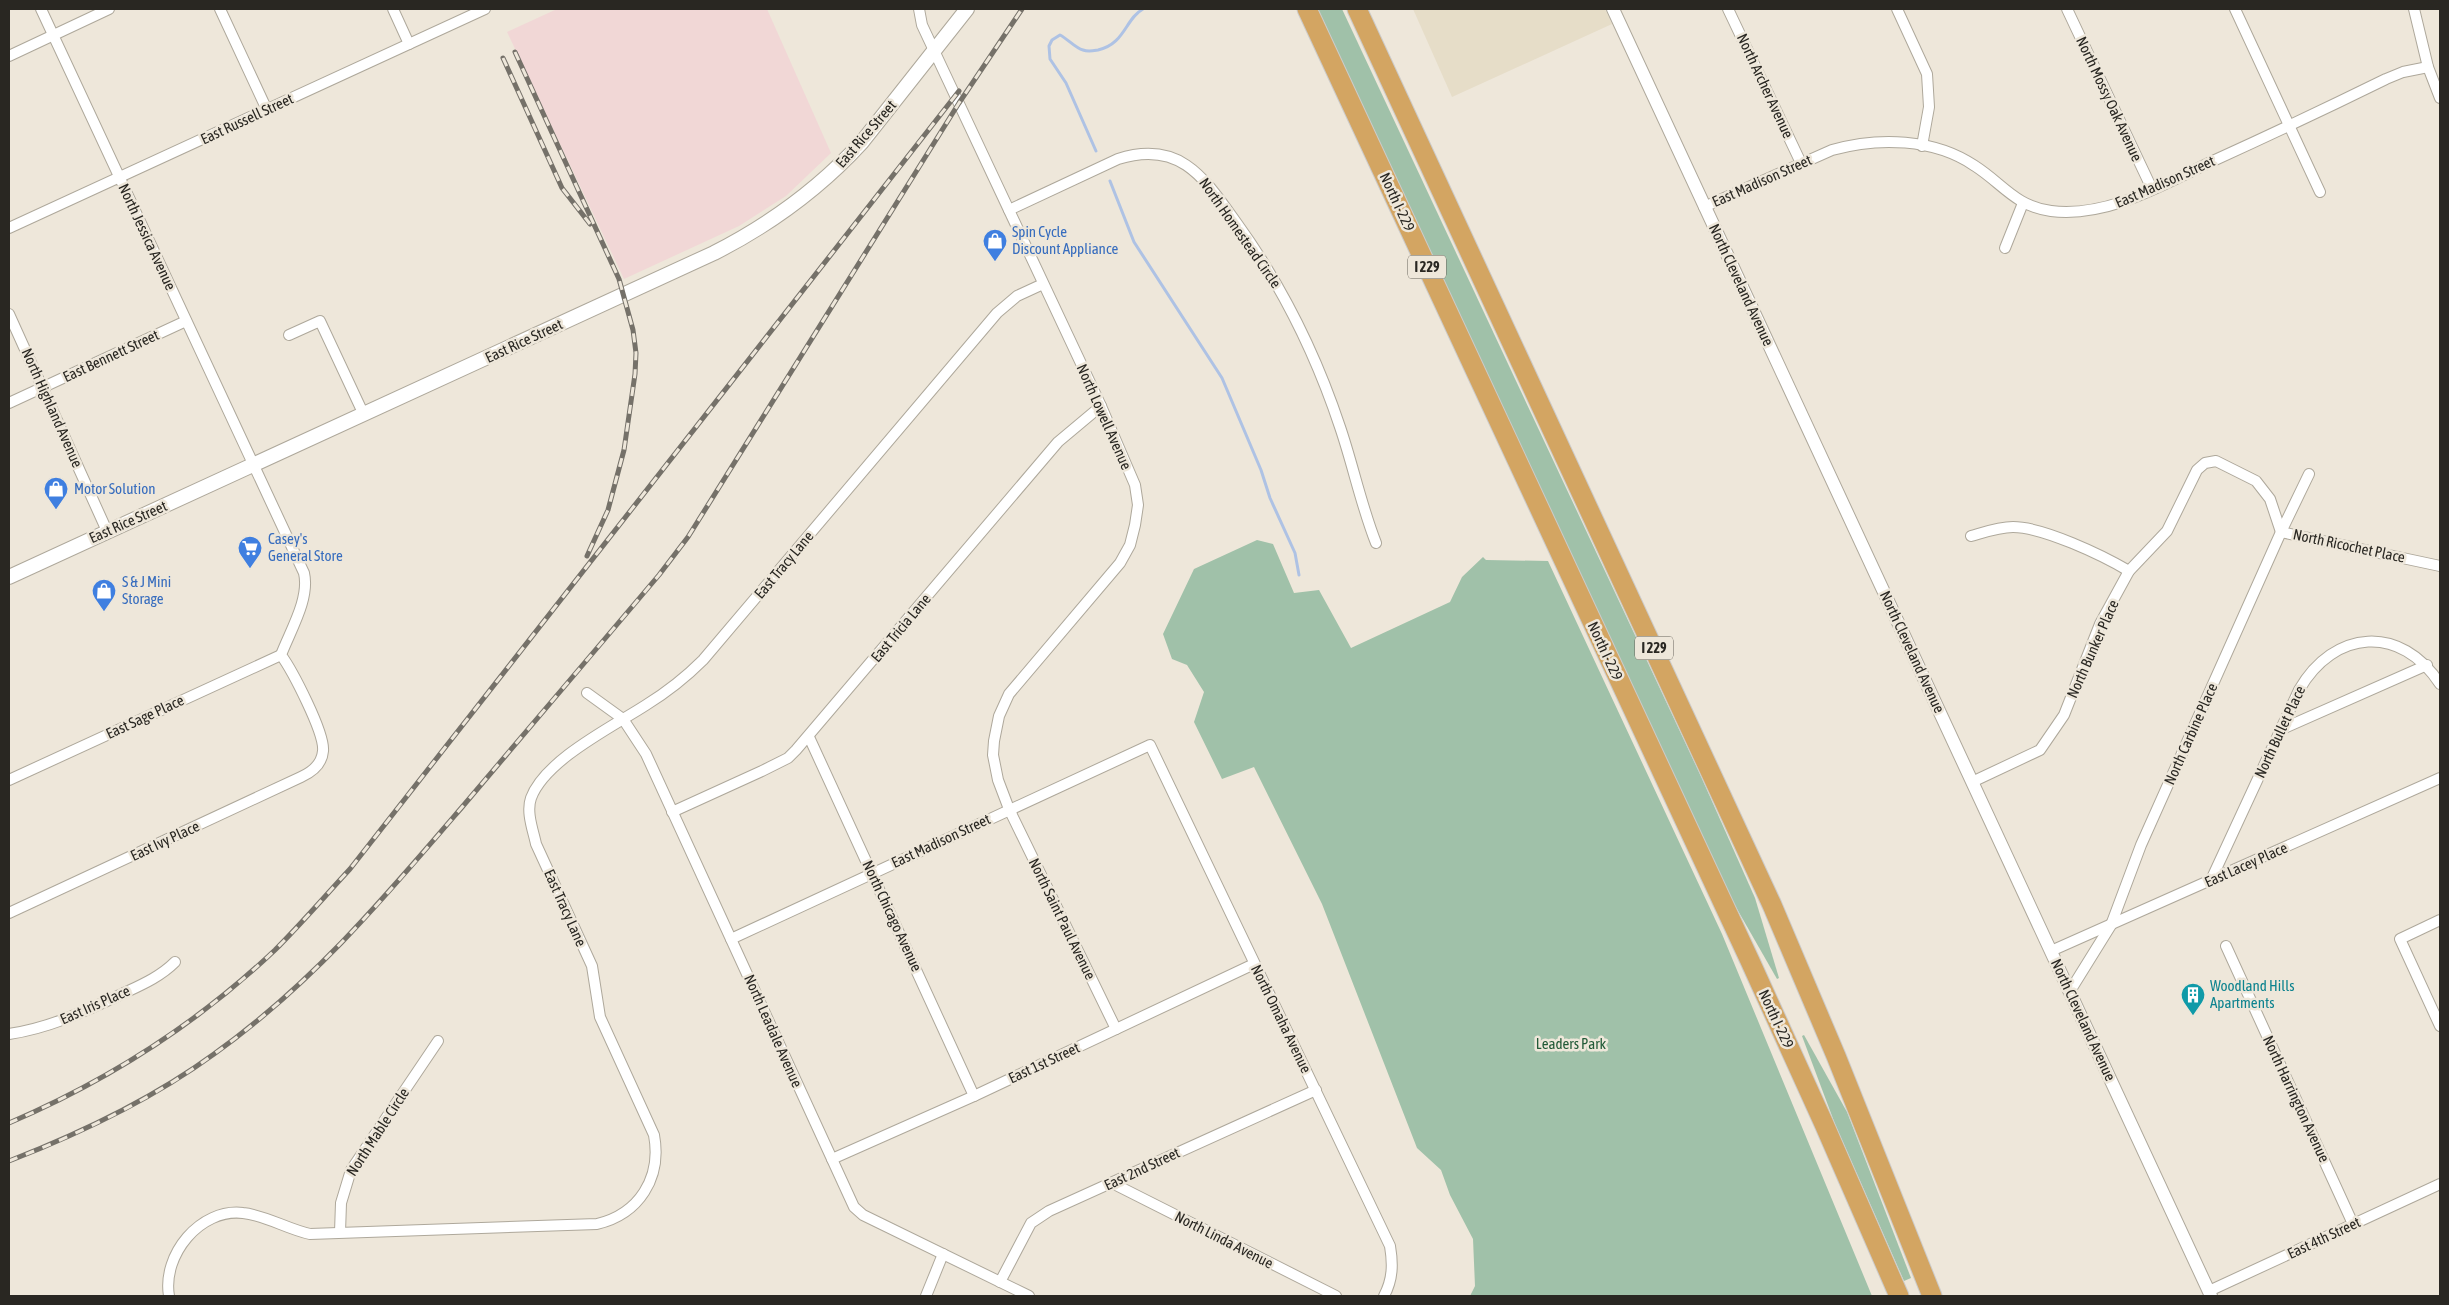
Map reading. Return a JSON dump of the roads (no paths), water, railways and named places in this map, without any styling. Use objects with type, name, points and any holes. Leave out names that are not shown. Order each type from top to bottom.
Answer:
[{"type":"highway","name":"North I-229","points":[[1307,9],[1746,952],[1899,1296]]},
{"type":"highway","name":"I 229","points":[[1357,9],[1779,922],[1857,1105],[1932,1296]]},
{"type":"main road","name":"East Rice Street","points":[[9,577],[714,253],[780,216],[826,180],[844,162],[967,9]]},
{"type":"street","name":"North Jessica Avenue","points":[[42,9],[306,580],[300,604],[280,655]]},
{"type":"street","points":[[9,56],[109,9]]},
{"type":"street","points":[[220,9],[267,110]]},
{"type":"street","points":[[393,9],[409,44]]},
{"type":"street","name":"East Russell Street","points":[[9,228],[485,9]]},
{"type":"street","name":"North Lowell Avenue","points":[[919,9],[922,25],[1101,406],[1134,485],[1138,505],[1136,525],[1130,546],[1120,563],[1017,684],[1003,704],[995,730],[993,755],[998,780],[1009,809]]},
{"type":"street","name":"North Cleveland Avenue","points":[[1613,9],[2210,1294]]},
{"type":"street","name":"North Archer Avenue","points":[[1728,9],[1801,163]]},
{"type":"street","points":[[1897,9],[1927,74],[1929,106],[1922,146]]},
{"type":"street","name":"North Mossy Oak Avenue","points":[[2067,9],[2152,189]]},
{"type":"street","points":[[2235,9],[2320,192]]},
{"type":"street","points":[[2414,9],[2428,67],[2440,98]]},
{"type":"street","name":"East Madison Street","points":[[1704,206],[1801,163],[1851,145],[1895,142],[1948,152],[1974,165],[2023,203],[2049,211],[2078,213],[2114,205],[2289,127],[2386,79],[2403,72],[2428,67]]},
{"type":"street","name":"North Homestead Circle","points":[[1009,210],[1118,159],[1135,154],[1150,152],[1174,158],[1197,172],[1252,244],[1281,291],[1303,335],[1322,377],[1341,428],[1364,512],[1376,542]]},
{"type":"street","points":[[2005,248],[2023,203]]},
{"type":"street","name":"East Tracy Lane","points":[[169,1296],[167,1281],[169,1267],[176,1253],[195,1230],[214,1218],[242,1213],[310,1234],[597,1224],[618,1218],[627,1212],[646,1191],[653,1176],[656,1145],[654,1135],[600,1016],[592,966],[536,844],[530,821],[530,800],[556,764],[686,677],[703,660],[997,313],[1017,296],[1043,284]]},
{"type":"street","name":"North Highland Avenue","points":[[9,314],[107,531]]},
{"type":"street","name":"East Bennett Street","points":[[9,403],[186,321]]},
{"type":"street","points":[[289,335],[320,321],[364,415]]},
{"type":"street","name":"East Tricia Lane","points":[[672,812],[788,758],[809,737],[1058,442],[1101,406]]},
{"type":"street","name":"North Ricochet Place","points":[[2205,463],[2216,461],[2256,481],[2270,499],[2281,532],[2440,566]]},
{"type":"street","name":"North Bunker Place","points":[[1972,782],[2040,750],[2064,715],[2100,624],[2129,571],[2167,531],[2197,470],[2205,463]]},
{"type":"street","name":"North Carbine Place","points":[[2070,991],[2111,925],[2138,852],[2281,532],[2309,474]]},
{"type":"street","points":[[1971,536],[2003,527],[2031,529],[2084,548],[2129,571]]},
{"type":"street","name":"North Bullet Place","points":[[2211,880],[2307,675],[2316,665],[2339,648],[2368,641],[2392,644],[2416,655],[2440,684]]},
{"type":"street","name":"East Ivy Place","points":[[9,913],[301,777],[318,764],[323,750],[319,733],[290,668],[280,655]]},
{"type":"street","name":"East Sage Place","points":[[9,780],[280,655]]},
{"type":"street","points":[[2282,729],[2426,665]]},
{"type":"street","name":"North Leadale Avenue","points":[[587,693],[623,719],[646,754],[832,1159],[859,1212],[1029,1296]]},
{"type":"street","name":"North Chicago Avenue","points":[[809,737],[974,1096]]},
{"type":"street","name":"East Madison Street","points":[[732,939],[1150,745]]},
{"type":"street","name":"North Omaha Avenue","points":[[1150,745],[1390,1246],[1393,1263],[1390,1285],[1384,1296]]},
{"type":"street","points":[[2438,779],[2440,766]]},
{"type":"street","name":"East Lacey Place","points":[[2051,951],[2438,779]]},
{"type":"street","name":"North Saint Paul Avenue","points":[[1009,809],[1116,1030]]},
{"type":"street","points":[[2440,920],[2400,939],[2440,1026]]},
{"type":"street","name":"North Harrington Avenue","points":[[2226,946],[2354,1224]]},
{"type":"street","name":"East Iris Place","points":[[9,1034],[50,1026],[79,1014],[158,976],[175,962]]},
{"type":"street","name":"East 1st Street","points":[[832,1159],[974,1096],[1254,964]]},
{"type":"street","name":"North Mable Circle","points":[[340,1232],[341,1203],[351,1170],[438,1041]]},
{"type":"street","name":"East 2nd Street","points":[[1000,1282],[1031,1223],[1049,1211],[1316,1090]]},
{"type":"street","name":"North Linda Avenue","points":[[1112,1183],[1336,1296]]},
{"type":"street","name":"East 4th Street","points":[[2210,1294],[2440,1184]]},
{"type":"street","points":[[926,1296],[942,1254]]},
{"type":"waterway","points":[[1096,151],[1066,83],[1050,59],[1049,46],[1052,40],[1060,35],[1085,51],[1107,47],[1119,37],[1137,13],[1143,9]]},
{"type":"waterway","points":[[1110,181],[1134,242],[1222,378],[1261,470],[1270,498],[1295,553],[1299,575]]},
{"type":"railway","points":[[9,1161],[89,1127],[140,1101],[190,1071],[250,1027],[283,999],[376,906],[659,575],[688,537],[959,103],[1022,9]]},
{"type":"railway","points":[[515,52],[619,279],[633,330],[636,353],[635,374],[624,450],[608,510],[587,556]]},
{"type":"railway","points":[[503,58],[562,188],[590,224]]},
{"type":"railway","points":[[9,1123],[81,1089],[183,1026],[245,977],[304,920],[350,869],[959,91]]},
{"type":"place","name":"Spin Cycle Discount Appliance","points":[[995,262]]},
{"type":"place","name":"Motor Solution","points":[[56,510]]},
{"type":"place","name":"Casey's General Store","points":[[250,569]]},
{"type":"place","name":"S & J Mini Storage","points":[[104,612]]},
{"type":"place","name":"Woodland Hills Apartments","points":[[2193,1016]]},
{"type":"park label","name":"Leaders Park","points":[[1571,1044]]}]
